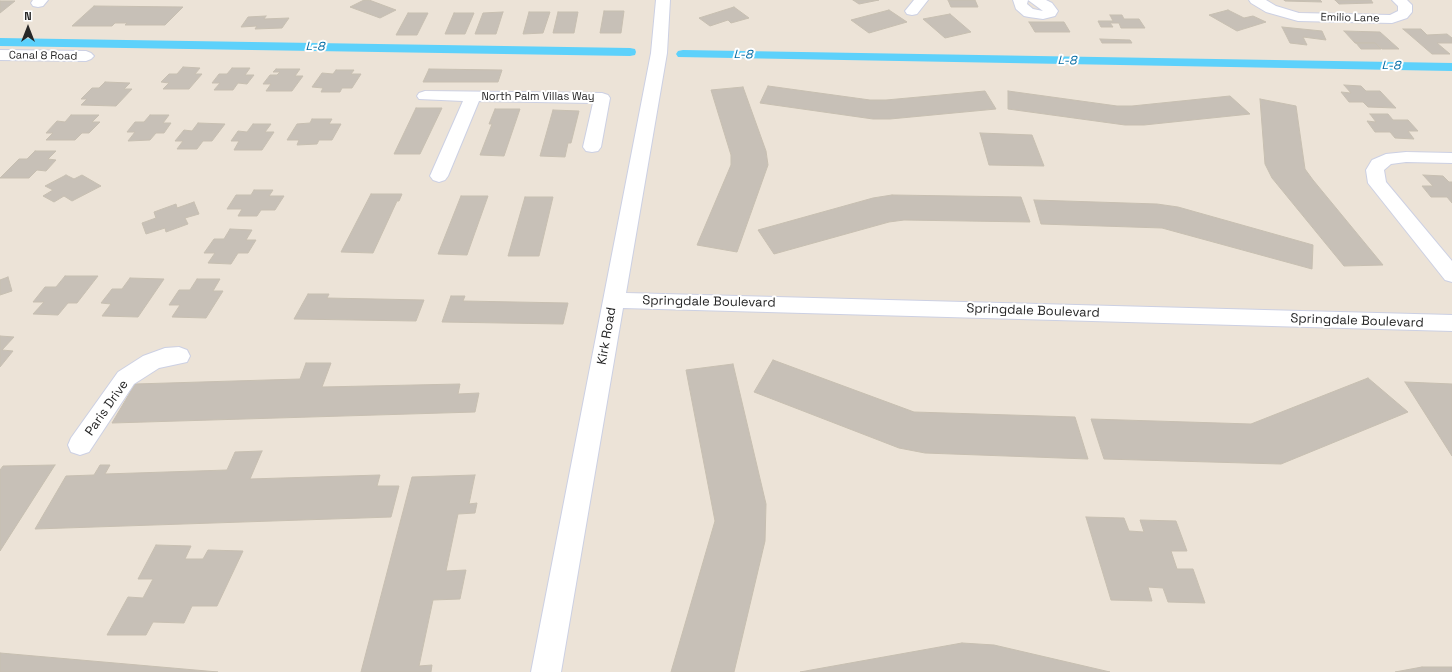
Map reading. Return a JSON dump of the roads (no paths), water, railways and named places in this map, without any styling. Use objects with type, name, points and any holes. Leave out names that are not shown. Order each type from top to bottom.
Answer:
[{"type":"street","name":"Kirk Road","points":[[546,672],[659,53],[663,0]]},
{"type":"street","points":[[1021,0],[1019,1],[1021,6],[1029,13],[1043,15],[1050,13],[1051,11],[1047,6],[1035,0]]},
{"type":"street","name":"Emilio Lane","points":[[1256,0],[1280,12],[1298,16],[1392,19],[1405,12],[1405,5],[1399,0]]},
{"type":"street","name":"Canal 8 Road","points":[[0,55],[86,56]]},
{"type":"street","name":"North Palm Villas Way","points":[[425,96],[602,98],[592,147]]},
{"type":"street","name":"North Palm Villas Way","points":[[439,176],[473,97]]},
{"type":"street","points":[[1452,158],[1391,158],[1378,164],[1375,170],[1375,176],[1378,183],[1452,275]]},
{"type":"street","name":"Springdale Boulevard","points":[[614,300],[1452,324]]},
{"type":"street","name":"Paris Drive","points":[[80,445],[126,378],[151,362],[166,357],[179,356]]},
{"type":"waterway","name":"L-8","points":[[0,42],[630,52]]},
{"type":"waterway","name":"L-8","points":[[683,54],[1452,67]]}]
